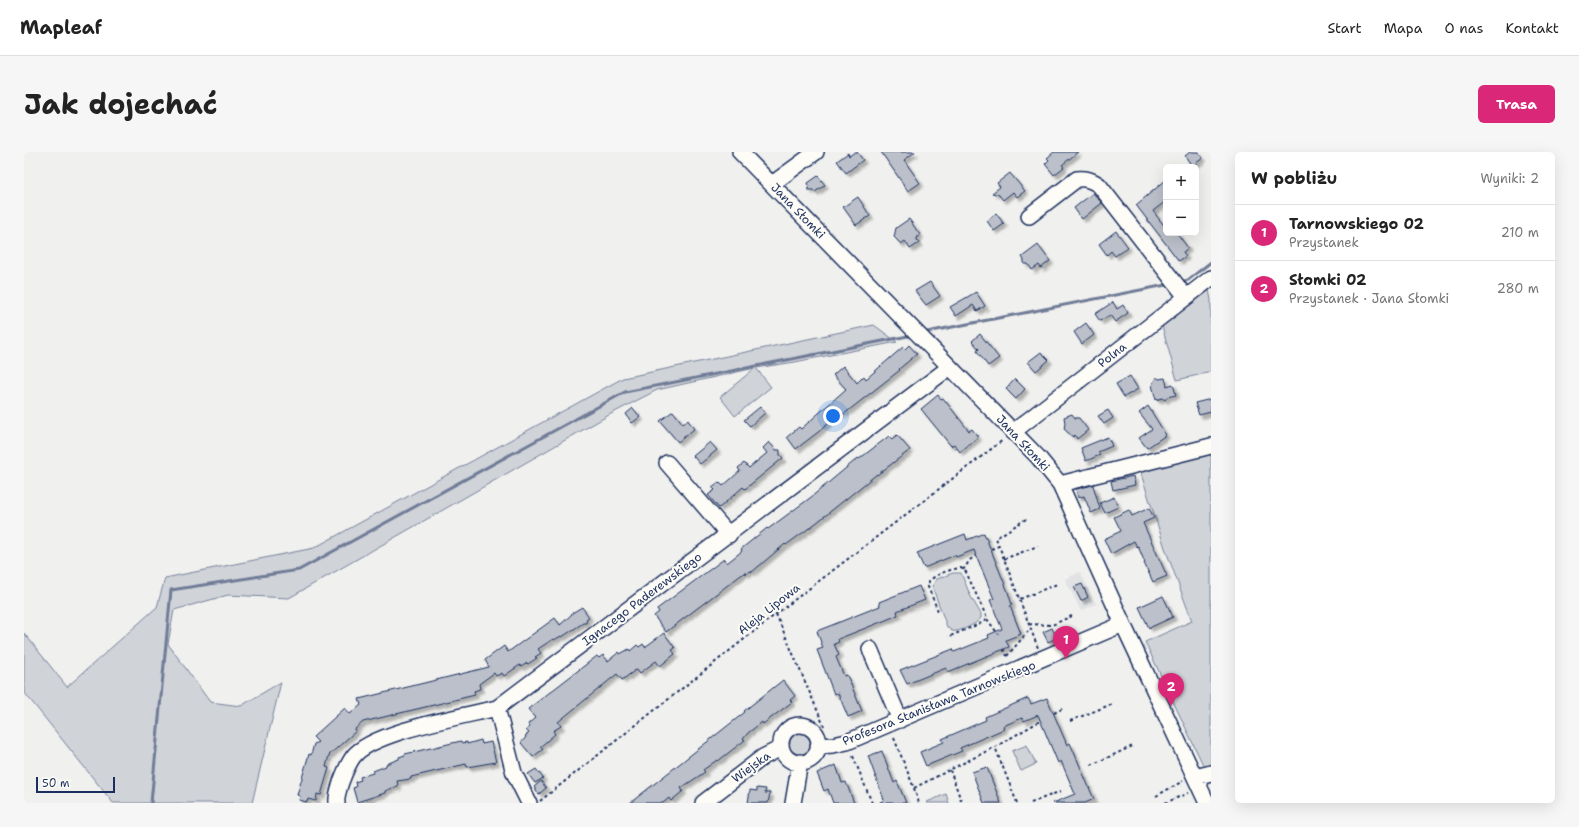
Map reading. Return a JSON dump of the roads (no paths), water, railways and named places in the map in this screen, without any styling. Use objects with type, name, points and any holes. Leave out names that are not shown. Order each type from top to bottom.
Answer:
[{"type":"street","name":"Jana Słomki","points":[[740,152],[1038,457],[1060,484],[1198,792]]},
{"type":"street","points":[[772,184],[816,152]]},
{"type":"street","points":[[1029,216],[1077,179],[1085,178],[1093,181],[1098,184],[1186,297]]},
{"type":"street","name":"Polna","points":[[1013,432],[1211,278]]},
{"type":"street","name":"Ignacego Paderewskiego","points":[[337,803],[336,798],[344,775],[353,756],[370,743],[409,729],[497,708],[950,367]]},
{"type":"street","points":[[1060,484],[1211,446]]},
{"type":"street","points":[[667,464],[729,534]]},
{"type":"street","name":"Profesora Stanisława Tarnowskiego","points":[[818,743],[833,745],[847,742],[1043,660],[1123,624]]},
{"type":"street","points":[[870,648],[900,720]]},
{"type":"street","points":[[497,708],[514,773],[529,803]]},
{"type":"street","points":[[798,725],[809,728],[817,735],[818,743],[814,756],[810,760],[800,762],[793,761],[788,758],[781,748],[781,741],[787,730],[798,725]]},
{"type":"street","name":"Wiejska","points":[[703,803],[763,757],[781,748]]},
{"type":"street","points":[[793,803],[800,762]]},
{"type":"street","points":[[1198,792],[1211,773]]},
{"type":"waterway","points":[[1184,281],[1188,280],[1211,262]]},
{"type":"waterway","points":[[927,332],[1166,285]]},
{"type":"waterway","points":[[151,803],[171,590],[299,570],[625,392],[908,336]]},
{"type":"place","name":"Tarnowskiego 02","points":[[1066,659]]},
{"type":"place","name":"Słomki 02","points":[[1171,706]]}]
